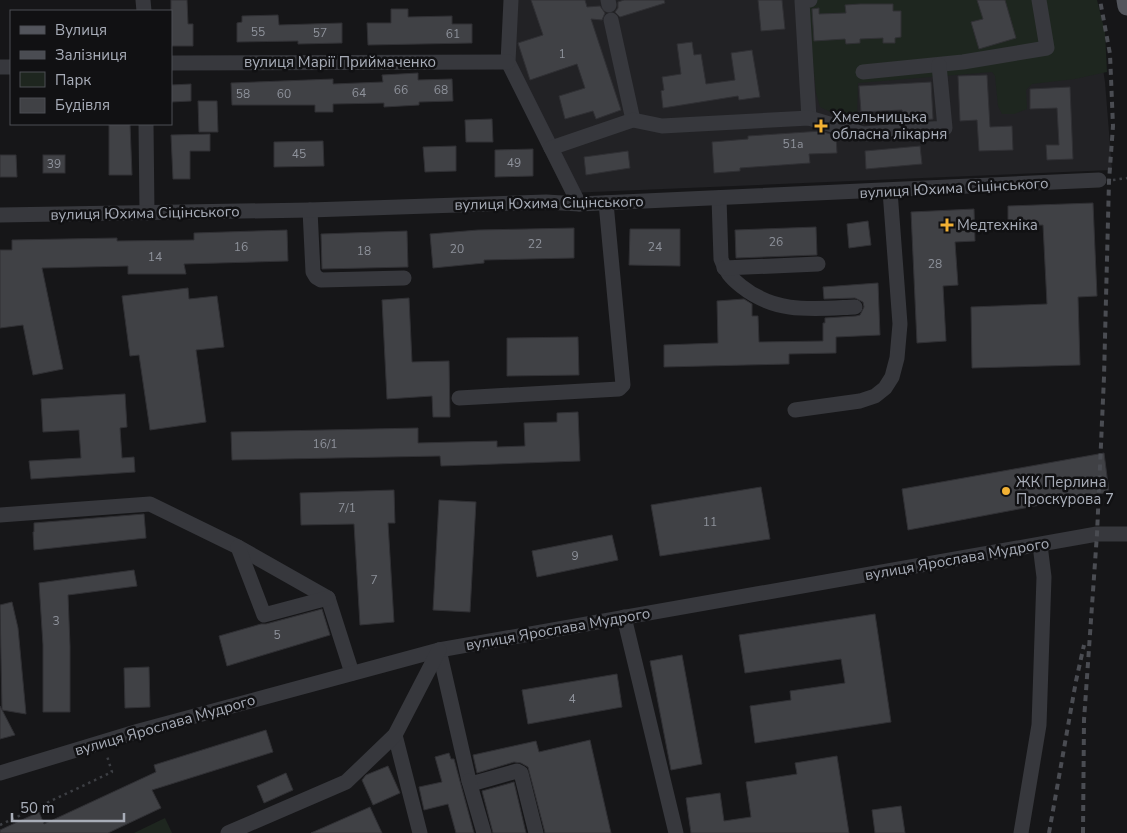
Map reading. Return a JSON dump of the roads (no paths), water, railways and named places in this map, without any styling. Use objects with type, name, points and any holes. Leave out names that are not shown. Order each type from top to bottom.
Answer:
[{"type":"main road","points":[[1126,0],[1127,6]]},
{"type":"street","points":[[511,0],[508,62],[579,204]]},
{"type":"street","points":[[804,0],[809,118]]},
{"type":"street","points":[[863,72],[939,65],[1047,48],[1039,0]]},
{"type":"street","points":[[609,8],[632,120]]},
{"type":"street","name":"вулиця Марії Приймаченко","points":[[172,63],[508,62]]},
{"type":"street","points":[[550,148],[632,120],[662,126],[809,118],[863,134],[945,128],[939,65]]},
{"type":"street","points":[[146,125],[147,213]]},
{"type":"street","name":"вулиця Юхима Сіцінського","points":[[0,215],[310,210],[546,202],[579,204],[1099,180]]},
{"type":"street","points":[[795,410],[860,401],[875,396],[885,388],[892,377],[897,358],[900,324],[890,191]]},
{"type":"street","points":[[719,198],[721,259],[730,277],[768,303],[798,308],[855,307]]},
{"type":"street","points":[[459,398],[619,389],[623,385],[606,203]]},
{"type":"street","points":[[310,210],[313,272],[316,277],[321,280],[404,278]]},
{"type":"street","points":[[724,268],[818,264]]},
{"type":"street","points":[[0,515],[150,504],[238,547],[328,598],[352,673]]},
{"type":"street","name":"вулиця Ярослава Мудрого","points":[[0,773],[102,742],[439,650],[1097,534],[1127,534]]},
{"type":"street","points":[[1021,833],[1040,725],[1044,577],[1040,544]]},
{"type":"street","points":[[238,547],[264,615],[328,598]]},
{"type":"street","points":[[624,617],[676,833]]},
{"type":"street","points":[[228,833],[346,782],[395,735],[439,650]]},
{"type":"street","points":[[439,650],[468,780],[484,833]]},
{"type":"street","points":[[395,735],[420,833]]},
{"type":"street","points":[[468,780],[471,784],[517,771],[521,773],[536,833]]},
{"type":"railway","points":[[1083,833],[1084,720],[1097,534],[1104,377],[1109,181],[1113,126],[1110,54],[1100,0]]},
{"type":"railway","points":[[1049,833],[1084,645]]},
{"type":"place","name":"Хмельницька обласна лікарня","points":[[821,126]]},
{"type":"place","name":"Медтехніка","points":[[947,225]]},
{"type":"place","name":"ЖК Перлина Проскурова 7","points":[[1006,491]]}]
